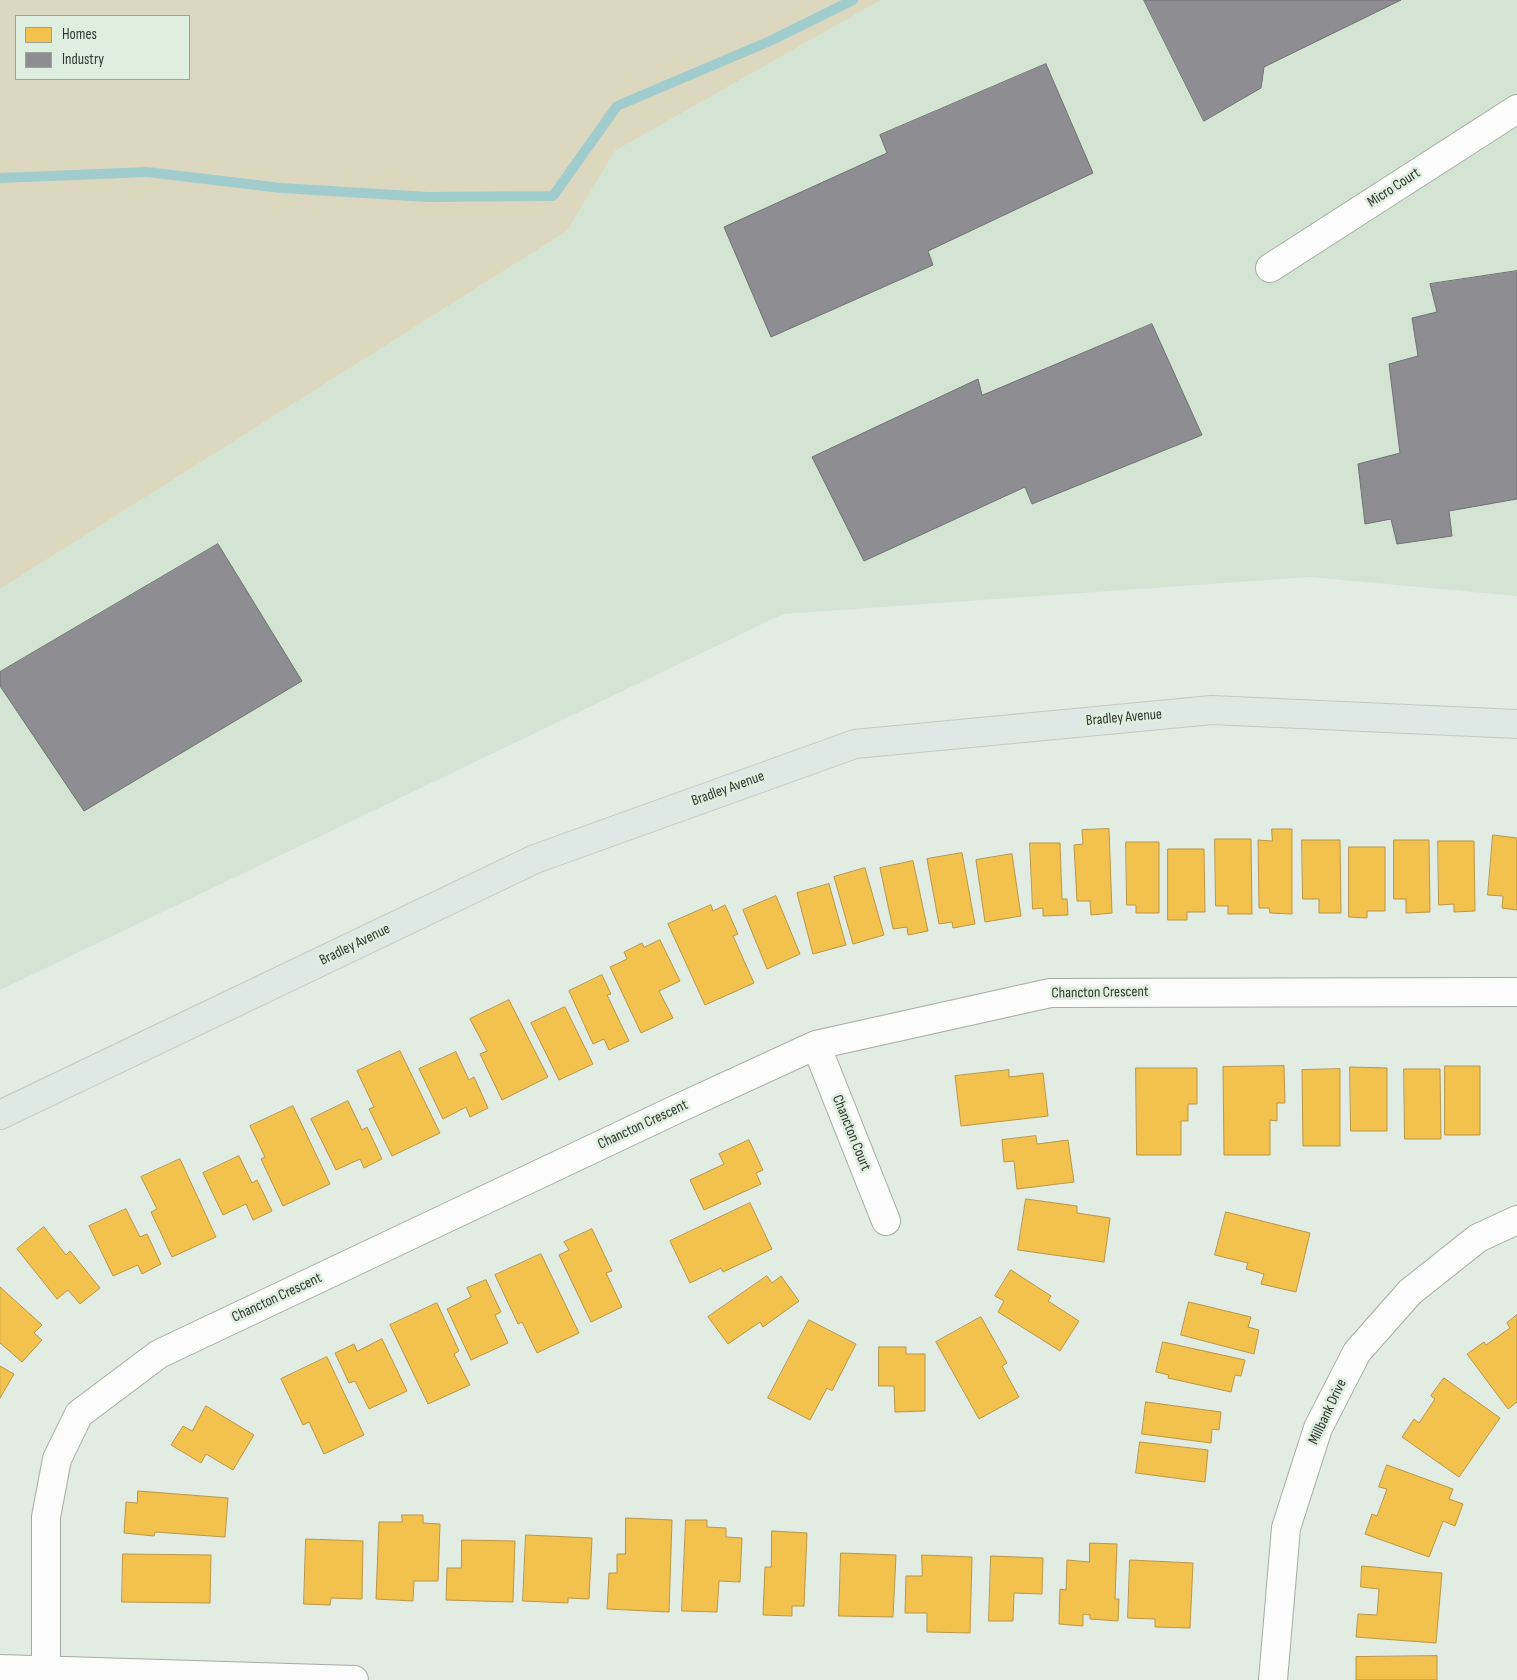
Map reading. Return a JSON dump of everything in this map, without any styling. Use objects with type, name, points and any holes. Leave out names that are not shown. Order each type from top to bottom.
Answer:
[{"type":"main road","name":"Bradley Avenue","points":[[0,1115],[535,859],[855,744],[1212,710],[1517,724]]},
{"type":"street","name":"Micro Court","points":[[1270,268],[1517,109]]},
{"type":"street","name":"Chancton Crescent","points":[[46,1675],[46,1517],[57,1459],[79,1414],[159,1354],[679,1108],[816,1045],[1050,993],[1517,992]]},
{"type":"street","name":"Chancton Court","points":[[816,1045],[886,1221]]},
{"type":"street","name":"Millbank Drive","points":[[1273,1680],[1286,1528],[1318,1428],[1358,1352],[1410,1292],[1478,1238],[1517,1220]]},
{"type":"street","points":[[0,1669],[46,1675],[354,1680]]},
{"type":"shaded area","points":[[0,0],[881,0],[615,151],[567,231],[0,589]]},
{"type":"shaded area","points":[[881,0],[1517,0],[1517,596],[1310,577],[783,614],[0,990],[0,589],[567,231],[615,151]]},
{"type":"building: Homes","points":[[1109,829],[1112,913],[1091,915],[1090,901],[1077,901],[1074,845],[1083,844],[1082,830]]},
{"type":"building: Homes","points":[[1272,829],[1292,829],[1292,914],[1270,913],[1269,908],[1259,908],[1258,840],[1272,841]]},
{"type":"building: Homes","points":[[1493,835],[1517,838],[1517,910],[1502,908],[1503,896],[1488,895]]},
{"type":"building: Homes","points":[[1215,839],[1251,839],[1252,914],[1228,914],[1228,906],[1216,906]]},
{"type":"building: Homes","points":[[1302,840],[1340,840],[1341,913],[1319,913],[1319,899],[1303,899]]},
{"type":"building: Homes","points":[[1394,840],[1429,840],[1430,912],[1406,913],[1406,899],[1394,899]]},
{"type":"building: Homes","points":[[1438,841],[1474,841],[1475,911],[1454,912],[1454,904],[1439,905]]},
{"type":"building: Homes","points":[[1126,842],[1159,842],[1159,913],[1136,913],[1136,905],[1127,905]]},
{"type":"building: Homes","points":[[1030,843],[1060,843],[1062,899],[1067,899],[1068,915],[1043,916],[1043,908],[1033,909]]},
{"type":"building: Homes","points":[[1349,847],[1385,847],[1385,911],[1367,911],[1367,918],[1349,917]]},
{"type":"building: Homes","points":[[1168,849],[1204,849],[1205,912],[1187,912],[1187,920],[1168,920]]},
{"type":"building: Homes","points":[[962,853],[975,924],[953,928],[952,922],[939,924],[927,859]]},
{"type":"building: Homes","points":[[1012,854],[1021,916],[985,922],[976,860]]},
{"type":"building: Homes","points":[[913,861],[928,931],[908,935],[907,927],[893,929],[880,868]]},
{"type":"building: Homes","points":[[865,868],[884,935],[853,944],[834,877]]},
{"type":"building: Homes","points":[[829,884],[846,945],[813,954],[797,893]]},
{"type":"building: Homes","points":[[776,896],[800,954],[767,969],[743,910]]},
{"type":"building: Homes","points":[[711,905],[713,911],[725,905],[738,934],[733,936],[754,983],[705,1005],[668,924]]},
{"type":"building: Homes","points":[[660,940],[680,981],[659,991],[673,1018],[641,1033],[610,967],[627,959],[624,952],[642,943],[644,947]]},
{"type":"building: Homes","points":[[602,975],[611,994],[607,995],[629,1041],[609,1050],[604,1039],[593,1044],[569,991]]},
{"type":"building: Homes","points":[[509,1000],[548,1077],[502,1100],[480,1054],[487,1051],[470,1019]]},
{"type":"building: Homes","points":[[565,1007],[593,1064],[559,1080],[531,1023]]},
{"type":"building: Homes","points":[[400,1051],[440,1133],[392,1156],[369,1109],[374,1107],[357,1071]]},
{"type":"building: Homes","points":[[456,1052],[469,1080],[474,1077],[488,1108],[470,1117],[466,1107],[443,1119],[419,1069]]},
{"type":"building: Homes","points":[[1284,1066],[1285,1103],[1277,1103],[1277,1121],[1270,1120],[1270,1155],[1224,1155],[1223,1067]]},
{"type":"building: Homes","points":[[1445,1066],[1480,1066],[1480,1135],[1445,1135]]},
{"type":"building: Homes","points":[[1350,1067],[1387,1068],[1387,1131],[1351,1131]]},
{"type":"building: Homes","points":[[1136,1068],[1197,1068],[1197,1104],[1188,1104],[1188,1121],[1181,1121],[1181,1155],[1137,1155]]},
{"type":"building: Homes","points":[[1340,1069],[1340,1146],[1303,1146],[1302,1070]]},
{"type":"building: Homes","points":[[1404,1069],[1440,1069],[1441,1139],[1405,1139]]},
{"type":"building: Homes","points":[[1009,1070],[1009,1077],[1043,1073],[1048,1116],[961,1126],[955,1076]]},
{"type":"building: Homes","points":[[348,1101],[362,1130],[367,1127],[382,1159],[364,1168],[360,1159],[336,1170],[311,1119]]},
{"type":"building: Homes","points":[[293,1106],[330,1184],[283,1206],[261,1159],[265,1157],[250,1126]]},
{"type":"building: Homes","points":[[1036,1136],[1037,1144],[1068,1140],[1074,1182],[1017,1189],[1014,1161],[1004,1162],[1002,1140]]},
{"type":"building: Homes","points":[[749,1140],[763,1170],[756,1173],[761,1184],[704,1210],[690,1180],[724,1164],[719,1154]]},
{"type":"building: Homes","points":[[239,1156],[252,1183],[257,1180],[272,1211],[253,1220],[246,1204],[223,1215],[203,1173]]},
{"type":"building: Homes","points":[[180,1159],[216,1237],[172,1257],[151,1212],[157,1209],[141,1177]]},
{"type":"building: Homes","points":[[1026,1199],[1077,1206],[1077,1213],[1110,1218],[1104,1262],[1018,1250]]},
{"type":"building: Homes","points":[[750,1203],[772,1249],[723,1272],[721,1268],[690,1283],[670,1241]]},
{"type":"building: Homes","points":[[126,1209],[140,1237],[147,1234],[161,1264],[142,1274],[138,1265],[113,1276],[89,1226]]},
{"type":"building: Homes","points":[[1226,1212],[1310,1233],[1296,1292],[1261,1284],[1264,1274],[1246,1269],[1248,1263],[1215,1255]]},
{"type":"building: Homes","points":[[44,1227],[66,1255],[70,1251],[100,1288],[80,1304],[68,1290],[57,1299],[17,1249]]},
{"type":"building: Homes","points":[[592,1229],[612,1271],[606,1273],[622,1307],[591,1322],[559,1255],[569,1250],[564,1242]]},
{"type":"building: Homes","points":[[541,1254],[579,1333],[537,1353],[522,1322],[518,1324],[495,1275]]},
{"type":"building: Homes","points":[[1011,1270],[1051,1296],[1048,1301],[1079,1321],[1060,1351],[998,1312],[1004,1301],[995,1296]]},
{"type":"building: Homes","points":[[767,1276],[772,1283],[781,1276],[799,1301],[763,1327],[760,1322],[728,1344],[708,1317]]},
{"type":"building: Homes","points":[[486,1280],[501,1312],[495,1315],[508,1343],[471,1360],[447,1309],[471,1297],[467,1288]]},
{"type":"building: Homes","points":[[0,1287],[42,1325],[34,1333],[42,1340],[22,1362],[0,1343]]},
{"type":"building: Homes","points":[[1189,1302],[1251,1317],[1248,1327],[1259,1330],[1254,1354],[1181,1335]]},
{"type":"building: Homes","points":[[437,1303],[459,1351],[454,1354],[470,1385],[428,1404],[390,1325]]},
{"type":"building: Homes","points":[[1517,1315],[1517,1402],[1508,1409],[1467,1354],[1484,1342],[1486,1345],[1510,1328],[1507,1323]]},
{"type":"building: Homes","points":[[981,1317],[1007,1363],[1002,1366],[1019,1397],[979,1419],[936,1342]]},
{"type":"building: Homes","points":[[809,1320],[856,1344],[832,1391],[827,1388],[810,1420],[768,1398]]},
{"type":"building: Homes","points":[[382,1339],[407,1391],[369,1409],[355,1381],[349,1383],[335,1353],[354,1344],[357,1351]]},
{"type":"building: Homes","points":[[1163,1342],[1245,1360],[1241,1376],[1235,1375],[1231,1392],[1168,1378],[1169,1375],[1156,1372]]},
{"type":"building: Homes","points":[[879,1347],[906,1347],[906,1354],[925,1354],[925,1411],[895,1412],[894,1386],[879,1386]]},
{"type":"building: Homes","points":[[327,1357],[364,1435],[324,1454],[309,1422],[303,1425],[281,1379]]},
{"type":"building: Homes","points":[[0,1366],[14,1374],[0,1398]]},
{"type":"building: Homes","points":[[1444,1378],[1500,1418],[1459,1477],[1402,1437],[1414,1419],[1419,1423],[1435,1399],[1431,1396]]},
{"type":"building: Homes","points":[[1146,1402],[1221,1412],[1219,1430],[1212,1429],[1211,1443],[1142,1434]]},
{"type":"building: Homes","points":[[206,1406],[254,1435],[233,1470],[206,1454],[201,1463],[171,1445],[183,1426],[192,1431]]},
{"type":"building: Homes","points":[[1140,1442],[1208,1450],[1205,1482],[1136,1473]]},
{"type":"building: Homes","points":[[1387,1465],[1453,1489],[1449,1499],[1463,1504],[1455,1526],[1443,1521],[1429,1557],[1365,1534],[1372,1514],[1377,1516],[1387,1489],[1379,1487]]},
{"type":"building: Homes","points":[[138,1491],[228,1498],[225,1537],[155,1532],[154,1536],[124,1533],[126,1502],[137,1503]]},
{"type":"building: Homes","points":[[402,1515],[423,1515],[423,1523],[440,1524],[438,1581],[414,1581],[413,1601],[376,1599],[379,1522],[402,1522]]},
{"type":"building: Homes","points":[[626,1518],[672,1520],[669,1612],[607,1609],[609,1573],[617,1573],[617,1554],[625,1554]]},
{"type":"building: Homes","points":[[686,1520],[707,1520],[707,1527],[726,1528],[726,1537],[742,1538],[740,1582],[719,1581],[717,1612],[682,1611]]},
{"type":"building: Homes","points":[[772,1531],[807,1533],[804,1606],[792,1606],[792,1616],[763,1615],[765,1567],[771,1567]]},
{"type":"building: Homes","points":[[526,1535],[592,1538],[589,1599],[568,1598],[568,1603],[523,1601]]},
{"type":"building: Homes","points":[[306,1539],[363,1541],[362,1599],[331,1598],[330,1605],[304,1604]]},
{"type":"building: Homes","points":[[462,1540],[515,1541],[513,1602],[446,1600],[447,1568],[461,1568]]},
{"type":"building: Homes","points":[[1090,1543],[1117,1544],[1115,1599],[1119,1599],[1118,1621],[1090,1619],[1090,1615],[1083,1614],[1083,1626],[1059,1624],[1060,1589],[1066,1590],[1067,1560],[1089,1562]]},
{"type":"building: Homes","points":[[841,1553],[896,1555],[893,1617],[839,1616]]},
{"type":"building: Homes","points":[[123,1554],[211,1555],[210,1603],[122,1602]]},
{"type":"building: Homes","points":[[922,1555],[972,1557],[970,1633],[927,1632],[927,1613],[905,1613],[906,1576],[922,1576]]},
{"type":"building: Homes","points":[[991,1556],[1043,1558],[1042,1594],[1014,1593],[1013,1621],[989,1621]]},
{"type":"building: Homes","points":[[1130,1560],[1193,1563],[1190,1628],[1155,1627],[1155,1619],[1128,1618]]},
{"type":"building: Homes","points":[[1362,1566],[1442,1573],[1436,1643],[1356,1637],[1358,1614],[1377,1615],[1379,1589],[1361,1587]]},
{"type":"building: Homes","points":[[1437,1656],[1437,1680],[1356,1680],[1356,1657]]},
{"type":"building: Industry","points":[[1144,0],[1401,0],[1264,67],[1261,88],[1204,121]]},
{"type":"building: Industry","points":[[1046,64],[1093,173],[928,251],[933,265],[771,337],[724,227],[887,153],[880,135]]},
{"type":"building: Industry","points":[[1517,271],[1517,499],[1449,511],[1452,536],[1397,544],[1391,519],[1365,524],[1358,464],[1400,453],[1389,364],[1418,356],[1412,318],[1437,312],[1430,284]]},
{"type":"building: Industry","points":[[1152,324],[1202,435],[1032,504],[1025,487],[864,561],[812,457],[978,379],[982,395]]},
{"type":"building: Industry","points":[[218,544],[302,681],[84,811],[0,686],[0,672]]},
{"type":"waterway","points":[[0,178],[147,172],[281,188],[428,197],[553,196],[617,106],[770,41],[853,0]]}]
